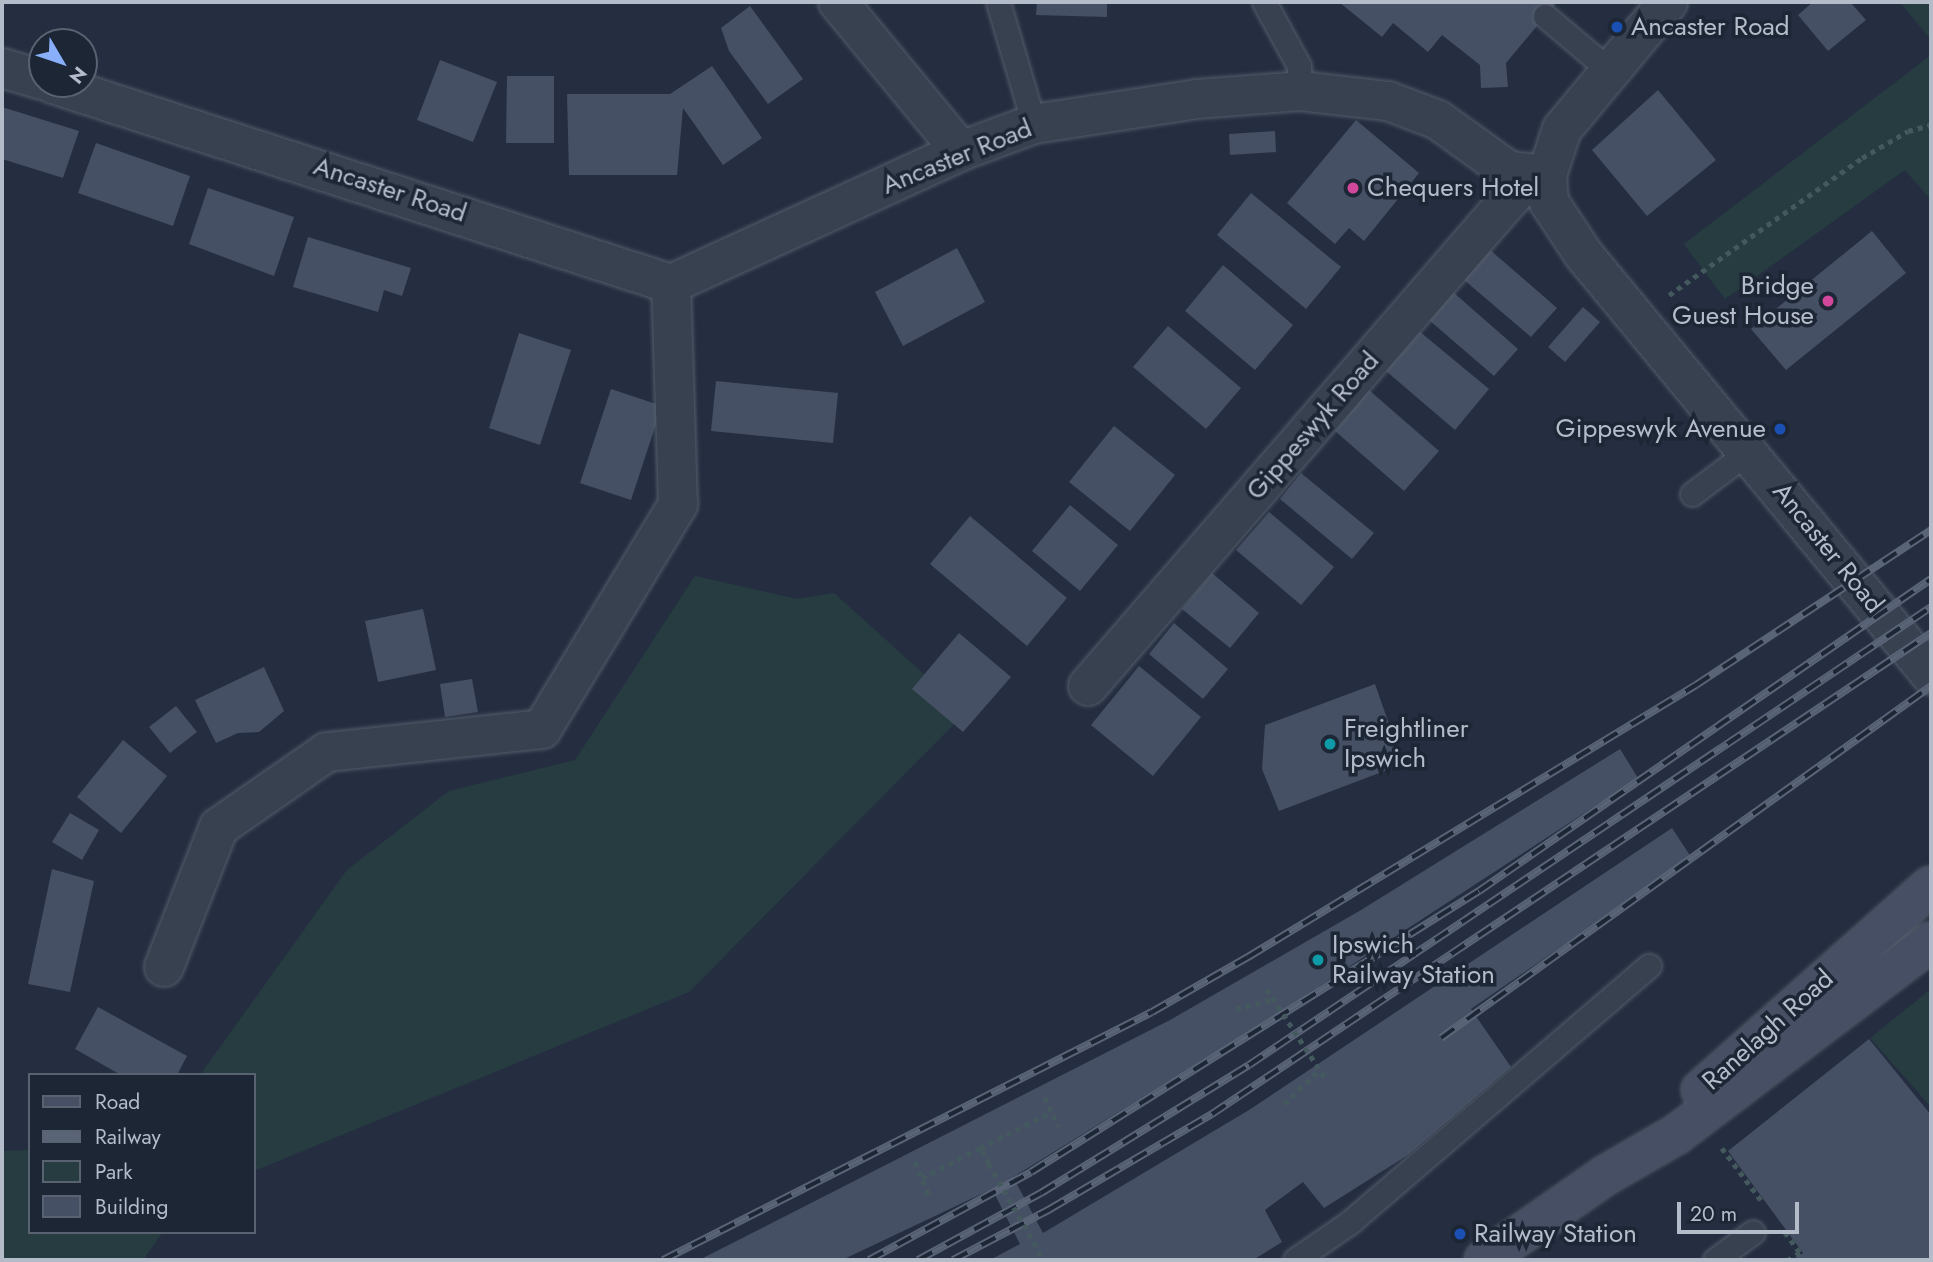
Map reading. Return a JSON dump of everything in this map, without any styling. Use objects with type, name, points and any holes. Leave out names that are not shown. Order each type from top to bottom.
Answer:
[{"type":"main road","name":"Ranelagh Road","points":[[1606,1175],[1931,886]]},
{"type":"main road","name":"Ranelagh Road","points":[[1484,1260],[1606,1175],[1687,1126],[1931,942]]},
{"type":"street","points":[[838,2],[961,150]]},
{"type":"street","points":[[1547,175],[1562,130],[1668,2]]},
{"type":"street","points":[[2,68],[28,76]]},
{"type":"street","name":"Ancaster Road","points":[[96,98],[671,284],[961,150],[1034,124],[1197,99],[1300,91],[1411,106],[1438,120],[1503,167],[1547,175],[1549,202],[1571,238],[1749,450],[1931,675]]},
{"type":"street","name":"Gippeswyk Road","points":[[1088,686],[1506,203],[1518,190],[1547,175]]},
{"type":"street","points":[[164,967],[219,827],[327,751],[542,729],[678,504],[671,284]]},
{"type":"lane","points":[[998,2],[1034,124]]},
{"type":"lane","points":[[1264,2],[1299,66],[1300,91]]},
{"type":"lane","points":[[1545,16],[1610,71]]},
{"type":"lane","points":[[1692,494],[1749,450]]},
{"type":"lane","points":[[1295,1260],[1350,1222],[1649,965]]},
{"type":"lane","points":[[1715,1260],[1753,1232]]},
{"type":"path","points":[[1706,273],[1862,158],[1908,131],[1931,125]]},
{"type":"path","points":[[1267,989],[1325,1078]]},
{"type":"path","points":[[1236,1009],[1274,999]]},
{"type":"path","points":[[1284,1104],[1320,1069]]},
{"type":"path","points":[[1045,1097],[1058,1126]]},
{"type":"path","points":[[922,1178],[1052,1112]]},
{"type":"path","points":[[980,1148],[1044,1260]]},
{"type":"path","points":[[915,1162],[930,1197]]},
{"type":"green space","points":[[1900,2],[1931,2],[1931,40]]},
{"type":"green space","points":[[1931,55],[1931,200],[1905,170],[1725,299],[1684,244]]},
{"type":"green space","points":[[695,576],[797,599],[834,593],[966,712],[689,992],[256,1170],[256,1073],[201,1073],[347,870],[449,791],[575,760]]},
{"type":"green space","points":[[1931,989],[1931,1107],[1870,1038]]},
{"type":"green space","points":[[28,1150],[28,1234],[162,1234],[143,1260],[2,1260],[2,1151]]},
{"type":"building","points":[[1037,2],[1107,2],[1107,17],[1036,15]]},
{"type":"building","points":[[1339,2],[1557,2],[1506,63],[1508,87],[1481,88],[1480,65],[1442,35],[1428,52],[1393,23],[1382,37]]},
{"type":"building","points":[[1813,2],[1850,2],[1866,20],[1828,51],[1798,15]]},
{"type":"building","points":[[750,6],[803,79],[768,104],[729,51],[721,28]]},
{"type":"building","points":[[440,60],[497,82],[473,142],[417,120]]},
{"type":"building","points":[[712,66],[762,138],[723,165],[683,108],[677,175],[569,175],[567,94],[670,94]]},
{"type":"building","points":[[507,76],[554,76],[554,143],[506,143]]},
{"type":"building","points":[[1658,90],[1716,160],[1647,216],[1592,150]]},
{"type":"building","points":[[2,107],[79,131],[63,178],[2,159]]},
{"type":"building","name":"Chequers Hotel","points":[[1356,120],[1419,173],[1364,241],[1349,228],[1335,244],[1287,203]]},
{"type":"building","points":[[1275,131],[1276,152],[1230,155],[1229,134]]},
{"type":"building","points":[[96,143],[190,176],[173,226],[78,193]]},
{"type":"building","points":[[208,188],[294,217],[274,276],[189,244]]},
{"type":"building","points":[[1251,193],[1341,267],[1306,309],[1217,235]]},
{"type":"building","name":"Bridge Guest House","points":[[1872,231],[1906,273],[1786,370],[1751,329]]},
{"type":"building","points":[[308,237],[411,268],[402,296],[384,290],[378,312],[293,287]]},
{"type":"building","points":[[957,248],[985,302],[903,346],[875,292]]},
{"type":"building","points":[[1489,249],[1557,308],[1531,337],[1463,279]]},
{"type":"building","points":[[1223,265],[1293,325],[1255,370],[1185,311]]},
{"type":"building","points":[[1453,292],[1518,349],[1494,376],[1429,320]]},
{"type":"building","points":[[1583,307],[1600,322],[1565,362],[1548,347]]},
{"type":"building","points":[[1168,326],[1241,388],[1206,429],[1133,367]]},
{"type":"building","points":[[1419,331],[1489,389],[1455,430],[1386,371]]},
{"type":"building","points":[[519,333],[571,350],[540,445],[489,428]]},
{"type":"building","points":[[716,381],[838,393],[833,443],[711,431]]},
{"type":"building","points":[[611,389],[662,406],[631,500],[580,483]]},
{"type":"building","points":[[1369,390],[1439,451],[1404,491],[1335,431]]},
{"type":"building","points":[[1114,426],[1175,475],[1130,531],[1069,482]]},
{"type":"building","points":[[1301,473],[1374,533],[1352,559],[1280,499]]},
{"type":"building","points":[[1070,505],[1118,545],[1080,591],[1032,551]]},
{"type":"building","points":[[1269,512],[1334,567],[1301,605],[1236,550]]},
{"type":"building","points":[[970,516],[1067,598],[1027,646],[930,564]]},
{"type":"building","points":[[1212,573],[1259,613],[1230,648],[1182,609]]},
{"type":"building","points":[[423,609],[436,670],[378,682],[365,621]]},
{"type":"building","points":[[1174,623],[1228,669],[1203,699],[1149,654]]},
{"type":"building","points":[[959,633],[1011,677],[963,732],[912,689]]},
{"type":"building","points":[[1139,666],[1201,717],[1153,776],[1091,725]]},
{"type":"building","points":[[264,667],[284,711],[259,732],[238,733],[216,743],[195,700]]},
{"type":"building","points":[[472,679],[478,712],[445,717],[440,684]]},
{"type":"building","name":"Freightliner Ipswich","points":[[1375,684],[1403,764],[1279,811],[1262,769],[1265,725]]},
{"type":"building","points":[[176,706],[197,732],[170,753],[149,727]]},
{"type":"building","points":[[123,740],[167,776],[121,833],[77,797]]},
{"type":"building","name":"Ipswich Railway Station","points":[[1620,749],[1638,778],[1263,1023],[1013,1177],[1043,1233],[1249,1110],[1672,828],[1691,857],[1471,1009],[1511,1067],[1408,1155],[1324,1208],[1303,1182],[1265,1210],[1282,1242],[1253,1260],[990,1260],[1020,1244],[992,1189],[842,1260],[699,1260],[1170,1020],[1361,910]]},
{"type":"building","points":[[70,813],[99,830],[82,860],[52,842]]},
{"type":"building","points":[[52,869],[94,881],[70,992],[28,984]]},
{"type":"building","points":[[98,1007],[187,1056],[178,1073],[117,1073],[75,1049]]},
{"type":"building","points":[[1869,1039],[1931,1115],[1931,1260],[1793,1260],[1803,1253],[1728,1151]]},
{"type":"railway","points":[[663,1260],[1152,1012],[1248,957],[1696,685],[1931,530]]},
{"type":"railway","points":[[869,1260],[1031,1172],[1479,891],[1931,579]]},
{"type":"railway","points":[[918,1260],[1041,1193],[1249,1065],[1931,607]]},
{"type":"railway","points":[[953,1260],[1050,1209],[1212,1114],[1931,633]]},
{"type":"railway","points":[[1441,1038],[1931,686]]},
{"type":"place","name":"Ancaster Road","points":[[1617,27]]},
{"type":"place","name":"Chequers Hotel","points":[[1353,188]]},
{"type":"place","name":"Bridge Guest House","points":[[1828,301]]},
{"type":"place","name":"Gippeswyk Avenue","points":[[1780,429]]},
{"type":"place","name":"Freightliner Ipswich","points":[[1330,744]]},
{"type":"place","name":"Ipswich Railway Station","points":[[1318,960]]},
{"type":"place","name":"Railway Station","points":[[1460,1234]]}]
